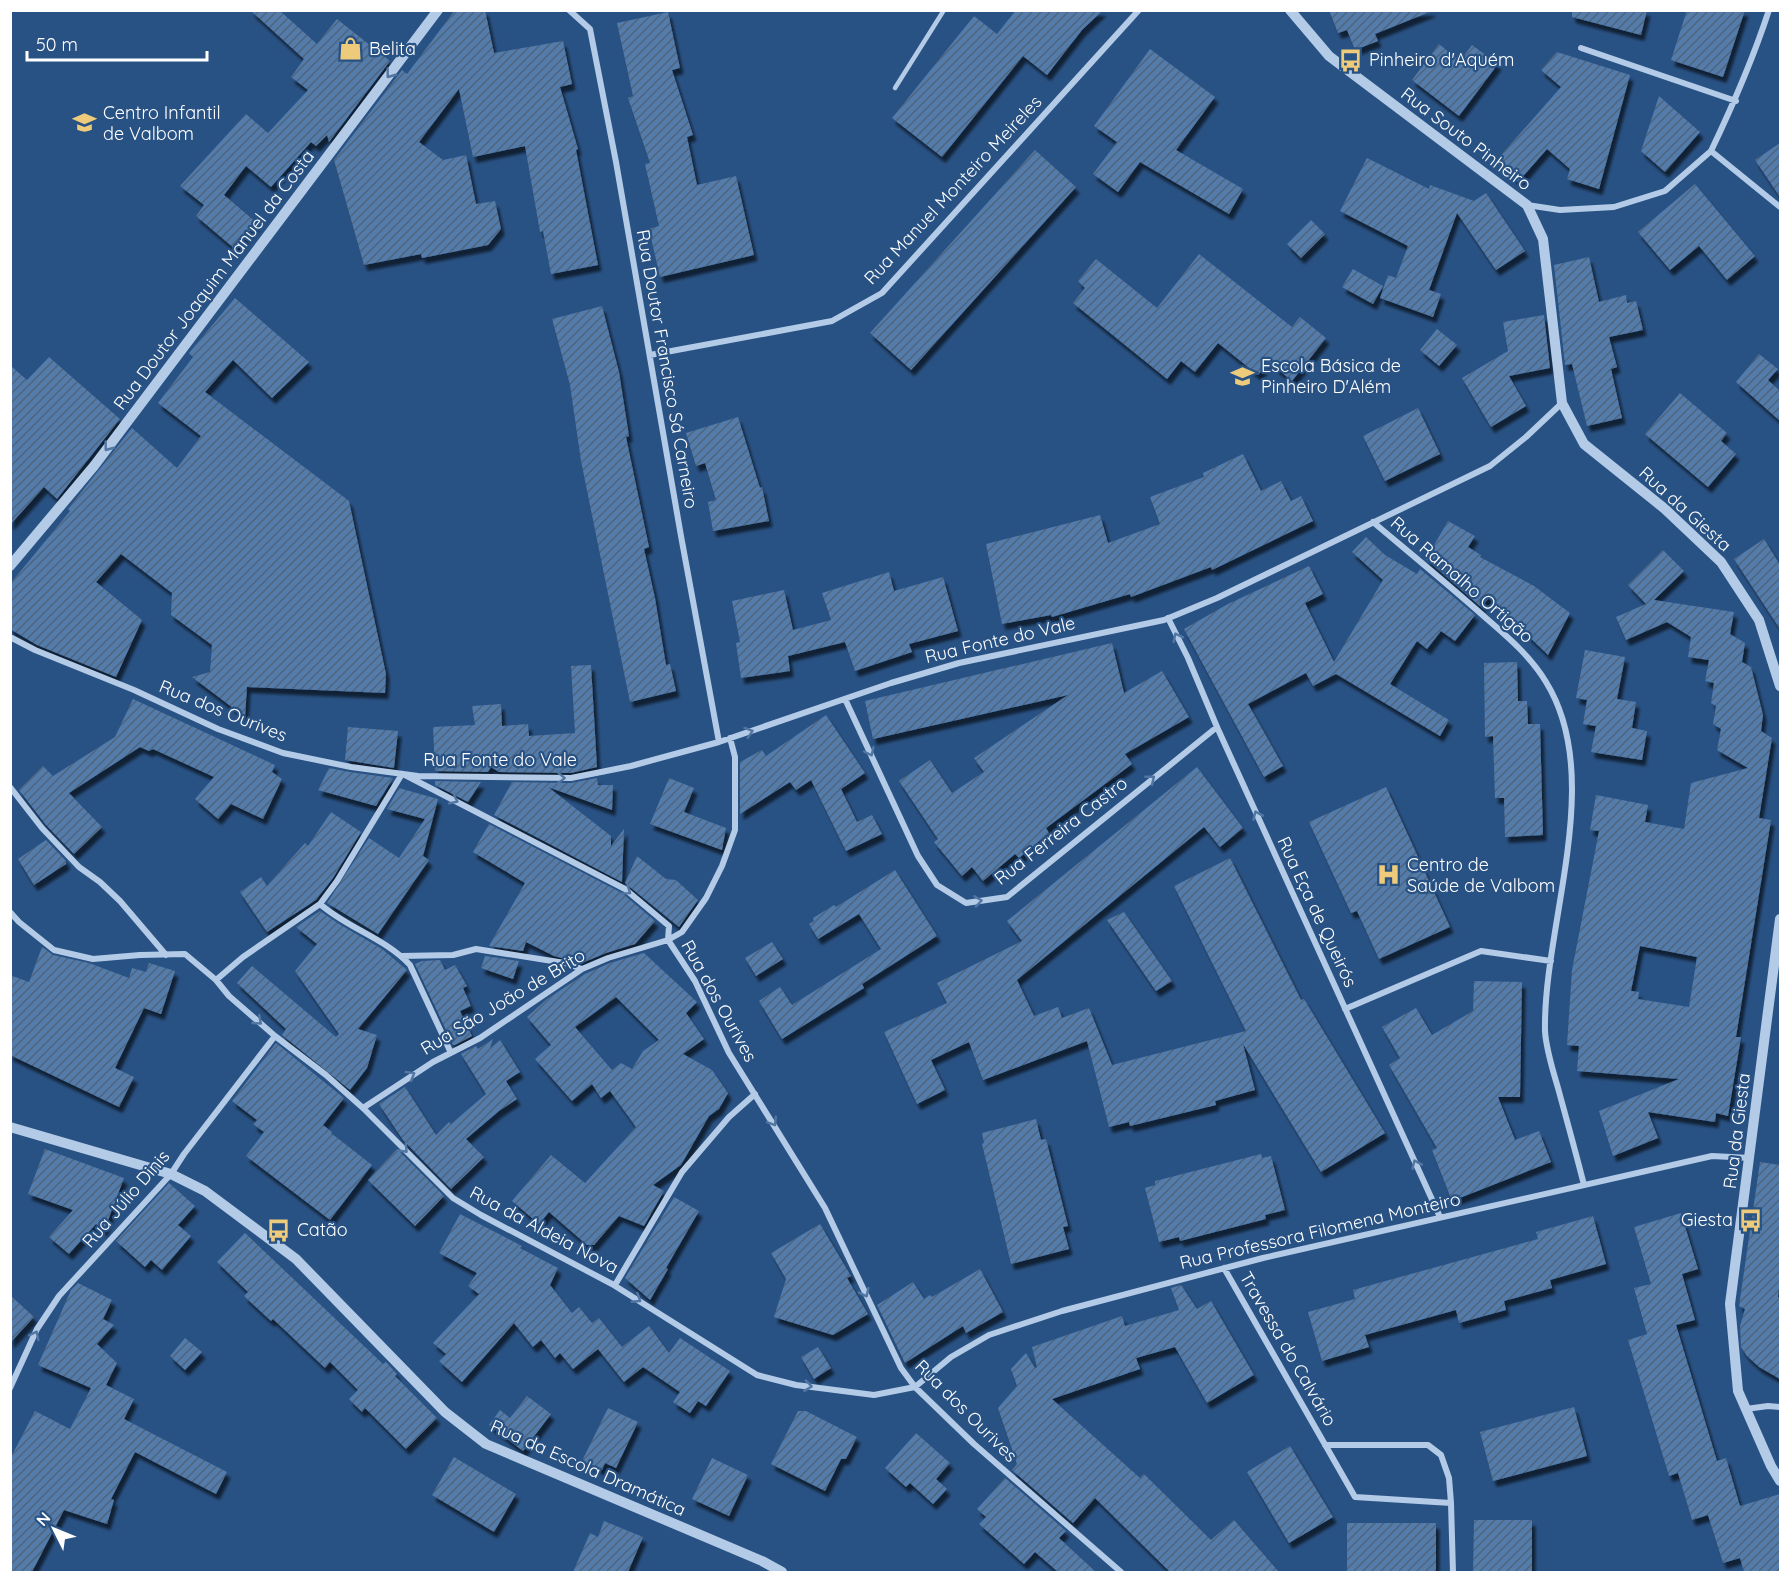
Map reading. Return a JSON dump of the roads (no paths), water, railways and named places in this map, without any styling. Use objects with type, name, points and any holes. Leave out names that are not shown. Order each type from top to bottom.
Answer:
[{"type":"street","name":"Rua Doutor Francisco Sá Carneiro","points":[[569,10],[590,29],[616,162],[719,742]]},
{"type":"street","name":"Rua Manuel Monteiro Meireles","points":[[650,355],[832,321],[882,293],[1139,10]]},
{"type":"street","name":"Rua Souto Pinheiro","points":[[1290,10],[1329,56],[1527,205],[1543,239],[1562,403]]},
{"type":"street","points":[[1527,205],[1560,210],[1614,207],[1665,191],[1711,152],[1736,101],[1769,10]]},
{"type":"street","name":"Rua Doutor Joaquim Manuel da Costa","points":[[10,566],[94,466],[437,11]]},
{"type":"street","points":[[1581,48],[1736,101]]},
{"type":"street","points":[[1711,152],[1780,207]]},
{"type":"street","name":"Rua Fonte do Vale","points":[[402,774],[571,778],[631,766],[719,742],[959,663],[1168,618],[1217,598],[1490,466],[1526,437],[1562,403]]},
{"type":"street","name":"Rua da Giesta","points":[[1562,403],[1584,444],[1665,509],[1721,562],[1759,620],[1779,679]]},
{"type":"street","name":"Rua Ramalho Ortigão","points":[[1373,522],[1453,588],[1522,650],[1546,682],[1563,719],[1571,759],[1570,817],[1563,891],[1551,961],[1545,1032],[1584,1185]]},
{"type":"street","name":"Rua Eça de Queirós","points":[[1168,618],[1440,1217]]},
{"type":"street","name":"Rua dos Ourives","points":[[10,637],[218,729],[283,753],[351,767],[402,774],[625,889],[669,926],[668,940],[695,981],[729,1053],[825,1208],[901,1368],[915,1387],[1021,1487],[1122,1572]]},
{"type":"street","name":"Rua Ferreira Castro","points":[[845,699],[918,856],[938,885],[966,903],[1007,897],[1216,727]]},
{"type":"street","points":[[668,940],[682,932],[706,898],[722,866],[735,830],[735,757],[730,738]]},
{"type":"street","points":[[216,980],[243,957],[320,904],[338,880],[402,774]]},
{"type":"street","points":[[10,787],[48,835],[79,867],[100,882],[120,901],[166,954]]},
{"type":"street","points":[[320,904],[336,918],[360,928],[401,956],[410,965],[451,1053]]},
{"type":"street","name":"Rua da Aldeia Nova","points":[[10,912],[54,950],[93,960],[185,954],[275,1036],[326,1075],[363,1108],[453,1198],[491,1221],[615,1286],[757,1375],[796,1385],[874,1395],[915,1387]]},
{"type":"street","name":"Rua da Giesta","points":[[1780,919],[1730,1304],[1738,1391],[1770,1466],[1780,1481]]},
{"type":"street","name":"Rua São João de Brito","points":[[363,1108],[396,1084],[480,1038],[582,969],[668,940]]},
{"type":"street","points":[[401,956],[453,955],[476,949],[565,963],[582,969]]},
{"type":"street","points":[[1346,1009],[1481,951],[1551,961]]},
{"type":"street","name":"Rua Júlio Dinis","points":[[10,1388],[37,1329],[59,1296],[171,1174],[275,1036]]},
{"type":"street","points":[[615,1286],[682,1172],[729,1117],[755,1094]]},
{"type":"street","name":"Rua da Escola Dramática","points":[[10,1126],[171,1174],[205,1191],[296,1259],[445,1412],[486,1444],[762,1561],[782,1572]]},
{"type":"street","name":"Rua Professora Filomena Monteiro","points":[[915,1387],[951,1357],[989,1335],[1062,1311],[1224,1268],[1712,1156],[1750,1158]]},
{"type":"street","name":"Travessa do Calvário","points":[[1224,1268],[1355,1497],[1451,1503]]},
{"type":"street","points":[[1746,1409],[1780,1407]]},
{"type":"street","name":"Travessa do Calvário","points":[[1325,1445],[1428,1445],[1441,1455],[1449,1478],[1452,1572]]},
{"type":"lane","points":[[895,88],[944,10]]},
{"type":"place","name":"Belita","points":[[351,49]]},
{"type":"place","name":"Pinheiro d'Aquém","points":[[1351,60]]},
{"type":"place","name":"Centro Infantil de Valbom","points":[[85,123]]},
{"type":"place","name":"Escola Básica de Pinheiro D'Além","points":[[1243,376]]},
{"type":"place","name":"Centro de Saúde de Valbom","points":[[1389,875]]},
{"type":"place","name":"Giesta","points":[[1751,1220]]},
{"type":"place","name":"Catão","points":[[279,1230]]}]
